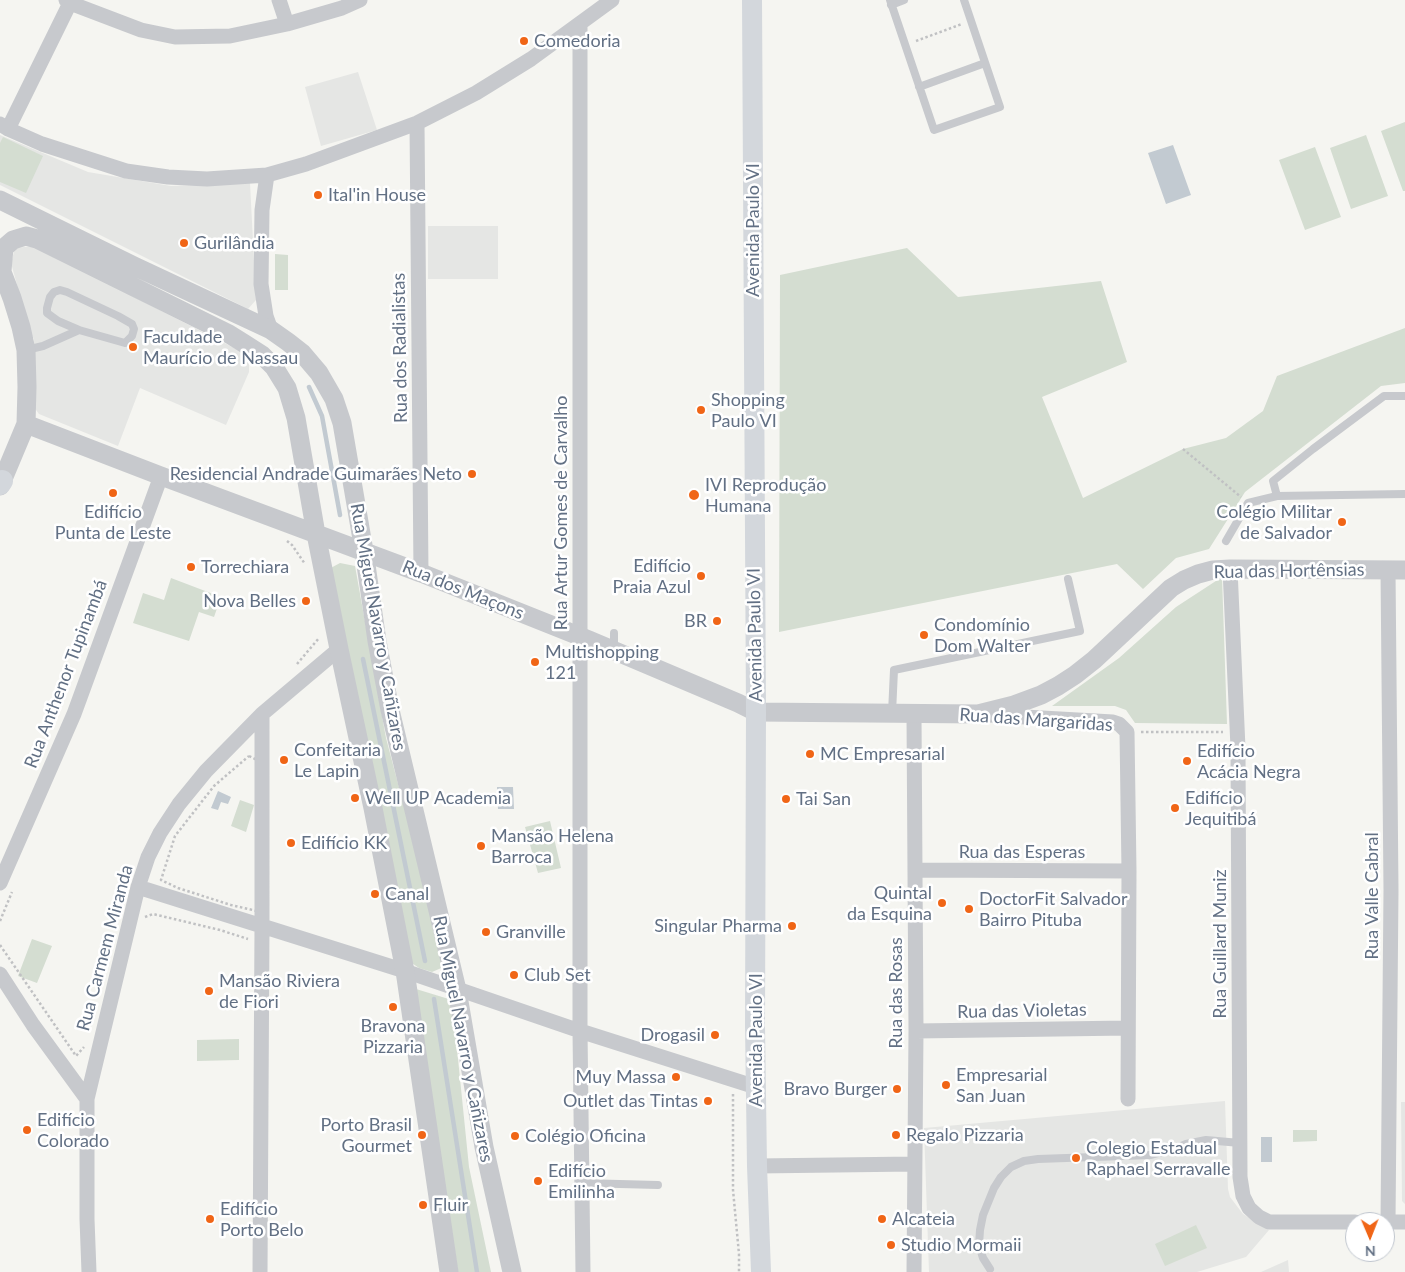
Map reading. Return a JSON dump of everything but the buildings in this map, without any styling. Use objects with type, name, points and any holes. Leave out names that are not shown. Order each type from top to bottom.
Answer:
[{"type":"main road","name":"Avenida Paulo VI","points":[[752,0],[756,1087],[757,1166],[762,1272]]},
{"type":"street","points":[[279,0],[287,24]]},
{"type":"street","points":[[360,0],[342,8],[287,24],[230,36],[174,37],[140,30],[68,2],[4,126],[42,144],[126,171],[168,177],[207,179],[267,175],[306,164],[417,123],[476,93],[531,59],[612,0]]},
{"type":"street","name":"Rua Artur Gomes de Carvalho","points":[[580,24],[583,549],[580,636],[580,1031],[583,1272]]},
{"type":"street","name":"Rua dos Radialistas","points":[[417,123],[422,573]]},
{"type":"street","points":[[267,175],[262,210],[262,284],[264,308],[271,330]]},
{"type":"street","name":"Rua Miguel Navarro y Cañizares","points":[[0,200],[142,270],[271,330],[302,353],[319,373],[334,399],[342,423],[390,710],[457,990],[484,1147],[512,1272]]},
{"type":"street","points":[[1,484],[26,424],[26,350],[21,328],[1,269],[4,248],[13,240],[26,236],[36,240],[229,334],[262,354],[274,367],[287,388],[296,418],[316,534],[373,808],[404,971],[449,1272]]},
{"type":"street","name":"Rua dos Maçons","points":[[26,424],[422,573],[580,636],[614,642],[756,712]]},
{"type":"street","name":"Rua Anthenor Tupinambá","points":[[0,883],[74,714],[161,476]]},
{"type":"street","name":"Rua das Hortênsias","points":[[978,714],[1014,705],[1058,686],[1094,660],[1164,594],[1184,580],[1205,572],[1230,568],[1397,570]]},
{"type":"street","name":"Rua Guillard Muniz","points":[[1230,568],[1237,732],[1240,1177],[1249,1208],[1259,1217],[1270,1222],[1345,1222]]},
{"type":"street","name":"Rua Valle Cabral","points":[[1386,1212],[1397,570]]},
{"type":"street","name":"Rua Carmem Miranda","points":[[89,1272],[87,1099],[138,887],[148,857],[160,833],[179,804],[206,771],[262,714],[339,649]]},
{"type":"street","name":"Rua das Margaridas","points":[[756,712],[914,715],[978,714],[1113,722],[1119,724],[1127,732],[1129,871],[1128,1099]]},
{"type":"street","points":[[260,1272],[262,714]]},
{"type":"street","name":"Rua das Rosas","points":[[914,715],[916,1031],[914,1272]]},
{"type":"street","name":"Rua das Esperas","points":[[915,870],[1129,871]]},
{"type":"street","points":[[138,887],[404,971],[580,1031],[756,1087]]},
{"type":"street","points":[[0,974],[87,1099]]},
{"type":"street","name":"Rua das Violetas","points":[[916,1031],[1128,1028]]},
{"type":"street","points":[[757,1166],[914,1164]]},
{"type":"lane","points":[[904,0],[890,2],[934,130],[1000,107],[964,0]]},
{"type":"lane","points":[[919,87],[985,63]]},
{"type":"lane","points":[[26,350],[43,346],[79,330],[125,343],[129,341],[134,329],[132,324],[118,316],[67,292],[60,290],[54,292],[46,308],[47,313],[58,321],[79,330]]},
{"type":"lane","points":[[1277,496],[1272,481],[1314,448],[1384,396],[1405,396]]},
{"type":"lane","points":[[1226,541],[1248,503],[1277,496],[1405,494]]},
{"type":"lane","points":[[892,714],[894,670],[1080,631],[1068,579]]},
{"type":"lane","points":[[990,1268],[983,1258],[979,1245],[982,1215],[994,1188],[1011,1167],[1024,1161],[1038,1159],[1151,1155],[1201,1140],[1240,1143]]},
{"type":"lane","points":[[581,1183],[658,1185]]},
{"type":"path","points":[[905,45],[971,21]]},
{"type":"path","points":[[1183,449],[1248,503]]},
{"type":"path","points":[[1127,732],[1237,732]]},
{"type":"path","points":[[249,756],[256,760],[257,911],[178,888],[161,880],[175,836],[214,786],[249,756]]},
{"type":"path","points":[[0,921],[15,884]]},
{"type":"path","points":[[144,917],[153,914],[220,930],[251,940]]},
{"type":"path","points":[[734,1087],[733,1190],[739,1272]]},
{"type":"shaded area","points":[[358,72],[377,130],[321,146],[305,87]]},
{"type":"shaded area","points":[[1405,122],[1405,191],[1403,191],[1381,131]]},
{"type":"shaded area","name":"Gurilândia","points":[[0,135],[88,172],[171,186],[250,183],[256,300],[248,309],[0,185]]},
{"type":"shaded area","points":[[1366,135],[1388,196],[1351,209],[1330,148]]},
{"type":"shaded area","points":[[3,137],[43,156],[26,193],[0,182],[0,143]]},
{"type":"shaded area","points":[[1173,145],[1191,195],[1166,204],[1148,153]]},
{"type":"shaded area","points":[[1315,147],[1341,217],[1305,230],[1279,160]]},
{"type":"shaded area","points":[[428,226],[498,226],[498,279],[428,279]]},
{"type":"shaded area","name":"Faculdade Maurício de Nassau","points":[[34,246],[246,354],[249,372],[226,425],[140,388],[118,446],[39,414],[31,403],[35,365],[34,339],[30,332],[11,263],[15,248]]},
{"type":"shaded area","points":[[907,248],[958,297],[1101,281],[1127,362],[1042,397],[1083,498],[1183,449],[1226,438],[1263,411],[1277,376],[1405,328],[1405,383],[1381,386],[1245,492],[1209,549],[1176,558],[1143,589],[1117,564],[779,632],[780,275]]},
{"type":"shaded area","points":[[275,254],[288,255],[288,290],[275,290]]},
{"type":"shaded area","points":[[340,563],[355,566],[386,738],[446,966],[432,972],[419,968],[409,961],[327,570]]},
{"type":"shaded area","points":[[1222,577],[1227,724],[1135,723],[1126,710],[1115,706],[1052,706],[1119,658],[1176,607]]},
{"type":"shaded area","points":[[171,578],[221,597],[214,617],[199,612],[189,641],[133,623],[143,593],[164,600]]},
{"type":"shaded area","points":[[497,787],[513,787],[514,809],[498,809]]},
{"type":"shaded area","points":[[218,791],[231,797],[228,804],[221,802],[218,810],[211,808]]},
{"type":"shaded area","points":[[240,800],[254,805],[246,832],[231,826]]},
{"type":"shaded area","points":[[550,821],[561,868],[538,873],[525,827]]},
{"type":"shaded area","points":[[32,939],[52,946],[37,983],[18,976]]},
{"type":"shaded area","points":[[416,989],[452,1000],[469,1167],[491,1272],[458,1272]]},
{"type":"shaded area","points":[[239,1039],[239,1060],[197,1061],[197,1040]]},
{"type":"shaded area","name":"Colegio Estadual Raphael Serravalle","points":[[1225,1101],[1228,1189],[1230,1197],[1243,1214],[1269,1230],[1246,1257],[1197,1272],[929,1272],[924,1128]]},
{"type":"shaded area","points":[[1401,1102],[1405,1102],[1405,1204],[1402,1201]]},
{"type":"shaded area","points":[[1293,1130],[1317,1130],[1317,1141],[1293,1142]]},
{"type":"shaded area","points":[[1261,1137],[1272,1137],[1272,1162],[1261,1162]]},
{"type":"shaded area","points":[[1196,1225],[1207,1248],[1165,1266],[1155,1244]]},
{"type":"shaded area","points":[[1288,1260],[1289,1272],[1261,1272]]},
{"type":"waterway","points":[[309,387],[322,416],[340,515]]},
{"type":"waterway","points":[[363,659],[425,961]]},
{"type":"waterway","points":[[434,999],[477,1272]]},
{"type":"place","name":"Comedoria","points":[[524,41]]},
{"type":"place","name":"Ital'in House","points":[[318,195]]},
{"type":"place","name":"Gurilândia","points":[[184,243]]},
{"type":"place","name":"Faculdade Maurício de Nassau","points":[[133,347]]},
{"type":"place","name":"Shopping Paulo VI","points":[[701,410]]},
{"type":"place","name":"Residencial Andrade Guimarães Neto","points":[[472,474]]},
{"type":"place","name":"Edifício Punta de Leste","points":[[113,493]]},
{"type":"place","name":"IVI Reprodução Humana","points":[[694,495]]},
{"type":"place","name":"Colégio Militar de Salvador","points":[[1342,522]]},
{"type":"place","name":"Torrechiara","points":[[191,567]]},
{"type":"place","name":"Edifício Praia Azul","points":[[701,576]]},
{"type":"place","name":"Nova Belles","points":[[306,601]]},
{"type":"place","name":"BR","points":[[717,621]]},
{"type":"place","name":"Condomínio Dom Walter","points":[[924,635]]},
{"type":"place","name":"Multishopping 121","points":[[535,662]]},
{"type":"place","name":"MC Empresarial","points":[[810,754]]},
{"type":"place","name":"Confeitaria Le Lapin","points":[[284,760]]},
{"type":"place","name":"Edifício Acácia Negra","points":[[1187,761]]},
{"type":"place","name":"Well UP Academia","points":[[355,798]]},
{"type":"place","name":"Tai San","points":[[786,799]]},
{"type":"place","name":"Edifício Jequitibá","points":[[1175,808]]},
{"type":"place","name":"Edifício KK","points":[[291,843]]},
{"type":"place","name":"Mansão Helena Barroca","points":[[481,846]]},
{"type":"place","name":"Canal","points":[[375,894]]},
{"type":"place","name":"Quintal da Esquina","points":[[942,903]]},
{"type":"place","name":"DoctorFit Salvador Bairro Pituba","points":[[969,909]]},
{"type":"place","name":"Singular Pharma","points":[[792,926]]},
{"type":"place","name":"Granville","points":[[486,932]]},
{"type":"place","name":"Club Set","points":[[514,975]]},
{"type":"place","name":"Mansão Riviera de Fiori","points":[[209,991]]},
{"type":"place","name":"Bravona Pizzaria","points":[[393,1007]]},
{"type":"place","name":"Drogasil","points":[[715,1035]]},
{"type":"place","name":"Muy Massa","points":[[676,1077]]},
{"type":"place","name":"Empresarial San Juan","points":[[946,1085]]},
{"type":"place","name":"Bravo Burger","points":[[897,1089]]},
{"type":"place","name":"Outlet das Tintas","points":[[708,1101]]},
{"type":"place","name":"Edifício Colorado","points":[[27,1130]]},
{"type":"place","name":"Porto Brasil Gourmet","points":[[422,1135]]},
{"type":"place","name":"Regalo Pizzaria","points":[[896,1135]]},
{"type":"place","name":"Colégio Oficina","points":[[515,1136]]},
{"type":"place","name":"Colegio Estadual Raphael Serravalle","points":[[1076,1158]]},
{"type":"place","name":"Edifício Emilinha","points":[[538,1181]]},
{"type":"place","name":"Fluir","points":[[423,1205]]},
{"type":"place","name":"Edifício Porto Belo","points":[[210,1219]]},
{"type":"place","name":"Alcateia","points":[[882,1219]]},
{"type":"place","name":"Studio Mormaii","points":[[891,1245]]}]
